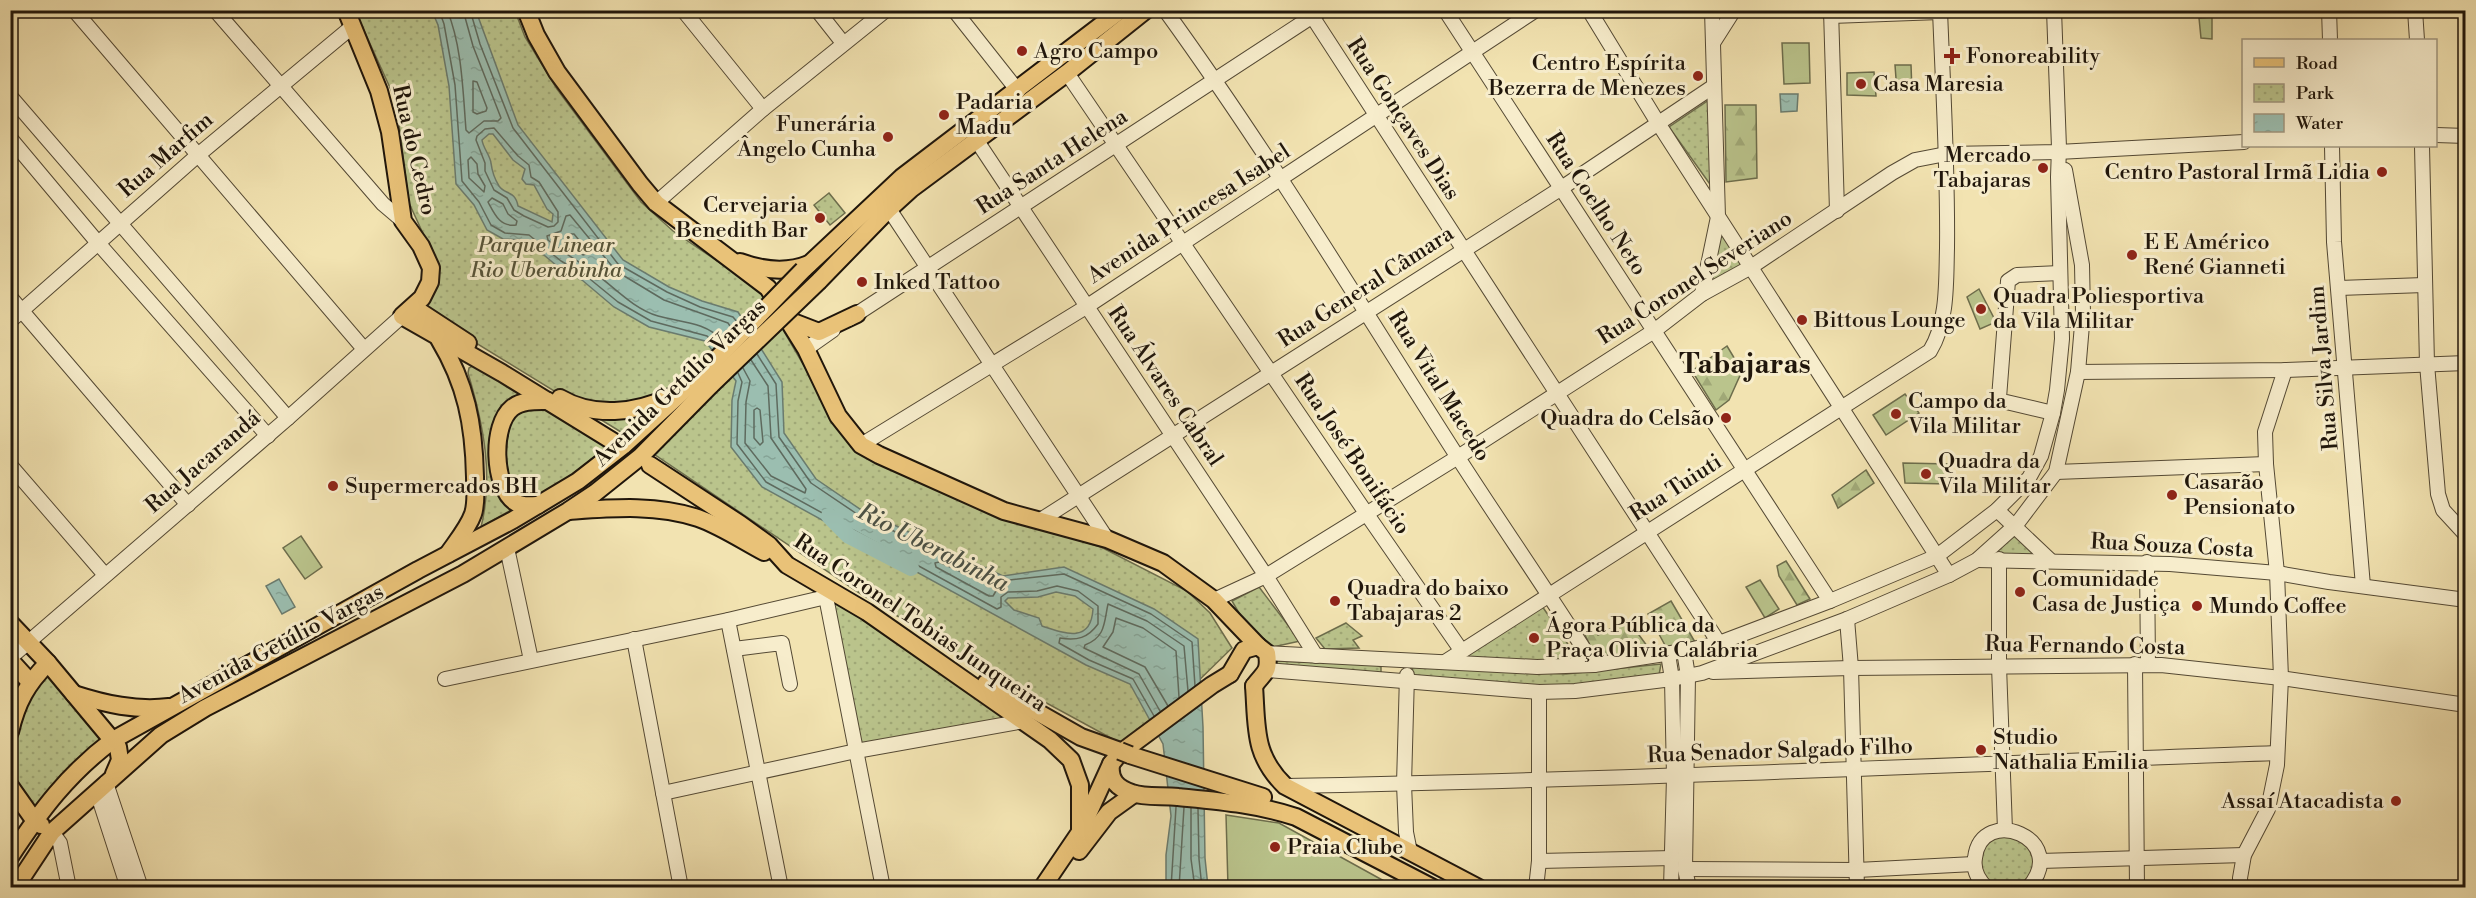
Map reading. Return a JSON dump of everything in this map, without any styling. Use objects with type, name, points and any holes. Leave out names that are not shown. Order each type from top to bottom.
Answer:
[{"type":"main road","name":"Rua do Cedro","points":[[346,10],[380,91],[390,132],[403,221],[421,246],[431,268],[430,282],[412,307]]},
{"type":"main road","points":[[526,10],[536,35],[557,72],[656,203],[768,288],[806,350],[838,416],[861,445],[1004,511],[1107,539],[1163,563],[1215,600],[1264,656]]},
{"type":"main road","name":"Avenida Getúlio Vargas","points":[[15,888],[52,832],[161,735],[205,708],[463,574],[595,493],[640,457],[806,267],[1018,90],[1122,16],[1146,10]]},
{"type":"main road","name":"Avenida Getúlio Vargas","points":[[10,857],[34,820],[70,776],[113,740],[578,481],[623,446],[685,390],[706,380],[819,281],[889,209],[907,183],[977,141],[1067,73],[1122,16]]},
{"type":"main road","points":[[716,249],[757,268],[806,267]]},
{"type":"main road","points":[[412,307],[438,338],[454,364],[472,423],[476,500],[473,514],[447,555]]},
{"type":"main road","points":[[412,307],[497,362],[571,404],[597,411],[627,410],[653,405],[685,390]]},
{"type":"main road","points":[[788,320],[814,332],[819,332],[857,314]]},
{"type":"main road","points":[[438,338],[614,442]]},
{"type":"main road","points":[[507,548],[507,537],[510,533],[549,510],[548,505],[517,504],[507,495],[501,484],[499,425],[503,416],[513,407],[529,401],[548,401]]},
{"type":"main road","name":"Rua Coronel Tobias Junqueira","points":[[650,465],[740,524],[769,545],[787,565],[827,593],[867,612],[1050,740],[1071,760],[1080,785],[1080,832]]},
{"type":"main road","points":[[568,511],[637,508],[669,510],[699,518],[787,565]]},
{"type":"main road","points":[[867,612],[1037,713],[1120,757],[1162,767],[1284,804],[1317,821],[1328,833]]},
{"type":"main road","points":[[10,623],[48,663],[118,747],[120,757],[105,784]]},
{"type":"main road","points":[[280,646],[278,655],[281,668]]},
{"type":"main road","points":[[1264,656],[1244,650],[1230,674],[1119,754],[1120,757],[1111,778],[1116,784],[1134,794],[1246,803],[1296,817],[1434,888]]},
{"type":"main road","points":[[1264,656],[1254,686],[1258,739],[1270,771],[1285,786],[1479,888]]},
{"type":"main road","points":[[10,659],[30,682]]},
{"type":"main road","points":[[10,732],[19,702],[30,682],[48,663]]},
{"type":"main road","points":[[1230,674],[1245,676],[1254,686]]},
{"type":"main road","points":[[73,694],[135,708],[176,706]]},
{"type":"main road","points":[[1042,888],[1080,832],[1120,757]]},
{"type":"main road","points":[[10,786],[34,820],[52,832]]},
{"type":"main road","points":[[1052,888],[1098,825],[1121,801],[1134,794]]},
{"type":"street","points":[[74,10],[364,349]]},
{"type":"street","points":[[215,10],[382,204],[403,221]]},
{"type":"street","points":[[683,10],[763,110]]},
{"type":"street","points":[[817,10],[843,43]]},
{"type":"street","points":[[656,203],[763,110],[886,10]]},
{"type":"street","points":[[954,10],[1018,90]]},
{"type":"street","name":"Rua Vital Macedo","points":[[1166,10],[1282,178],[1458,457],[1594,665]]},
{"type":"street","name":"Rua Coelho Neto","points":[[1445,10],[1830,601]]},
{"type":"street","name":"Avenida Princesa Isabel","points":[[861,445],[993,366],[1536,10]]},
{"type":"street","points":[[1589,10],[1658,123],[1949,574]]},
{"type":"street","points":[[1702,294],[1718,217],[1712,10]]},
{"type":"street","points":[[1712,45],[1734,10]]},
{"type":"street","points":[[1264,656],[1316,656],[1538,667],[1594,665],[1684,651],[1719,643],[1830,601],[1937,556],[1998,510],[2029,478],[2041,456],[2053,413],[2062,339],[2060,151],[2054,10]]},
{"type":"street","points":[[2329,10],[2330,39]]},
{"type":"street","points":[[2415,10],[2417,39]]},
{"type":"street","points":[[1838,211],[1831,13],[1940,11],[1946,154]]},
{"type":"street","name":"Rua Santa Helena","points":[[806,350],[857,314],[1216,81],[1314,13]]},
{"type":"street","name":"Rua Gonçaves Dias","points":[[1314,13],[1463,250],[1719,643]]},
{"type":"street","name":"Rua Marfim","points":[[10,321],[198,155],[353,26]]},
{"type":"street","name":"Rua José Bonifácio","points":[[1067,73],[1461,650]]},
{"type":"street","name":"Rua General Câmara","points":[[1039,521],[1076,495],[1560,189],[1713,86]]},
{"type":"street","points":[[10,96],[288,418]]},
{"type":"street","points":[[2437,135],[2466,136]]},
{"type":"street","points":[[10,138],[98,243],[268,435]]},
{"type":"street","name":"Rua Álvares Cabral","points":[[977,141],[1266,576],[1316,656]]},
{"type":"street","name":"Rua Coronel Severiano","points":[[1215,600],[1266,576],[1458,457],[1654,331],[1702,294],[1751,267],[1915,160],[1946,154],[2242,142]]},
{"type":"street","name":"Rua Silva Jardim","points":[[2332,147],[2331,189],[2363,586]]},
{"type":"street","points":[[2422,147],[2427,364],[2438,494],[2443,510],[2466,535]]},
{"type":"street","points":[[1264,656],[1402,682],[1539,692],[1575,691],[1672,679],[1702,673],[1847,619],[1977,560],[2016,525],[2056,472],[2078,372],[2083,313],[2082,265],[2060,151]]},
{"type":"street","name":"Rua Tuiuti","points":[[1445,662],[1930,351],[1938,332],[1946,285],[1946,154]]},
{"type":"street","points":[[889,209],[1107,539]]},
{"type":"street","points":[[2053,413],[2002,401],[1999,398],[2008,281],[2017,275],[2060,273]]},
{"type":"street","points":[[2339,288],[2424,285]]},
{"type":"street","points":[[10,297],[188,505]]},
{"type":"street","name":"Rua Jacarandá","points":[[10,659],[288,418],[412,307]]},
{"type":"street","points":[[2078,372],[2285,370],[2466,363]]},
{"type":"street","points":[[2241,888],[2240,878],[2244,855],[2268,809],[2274,786],[2277,753],[2281,678],[2277,573],[2266,464],[2266,423],[2285,370]]},
{"type":"street","points":[[2056,472],[2266,464]]},
{"type":"street","points":[[10,465],[105,575]]},
{"type":"street","points":[[1998,510],[2050,560]]},
{"type":"street","points":[[507,548],[531,660]]},
{"type":"street","points":[[1999,559],[1999,666],[2006,830]]},
{"type":"street","name":"Rua Souza Costa","points":[[1977,560],[2147,562],[2277,573],[2466,600]]},
{"type":"street","points":[[2137,888],[2138,758],[2147,562]]},
{"type":"street","points":[[445,679],[728,620],[827,593],[883,888]]},
{"type":"street","points":[[1847,619],[1851,668],[1857,888]]},
{"type":"street","points":[[728,620],[781,888]]},
{"type":"street","points":[[634,639],[681,888]]},
{"type":"street","points":[[734,649],[782,643],[790,684]]},
{"type":"street","points":[[1682,882],[1673,858],[1688,676],[1684,651]]},
{"type":"street","points":[[1668,654],[1681,777],[1682,882]]},
{"type":"street","points":[[1404,661],[1402,682],[1404,784],[1406,832],[1410,852]]},
{"type":"street","name":"Rua Fernando Costa","points":[[1702,673],[1851,668],[2142,664],[2281,678],[2466,705]]},
{"type":"street","points":[[1536,888],[1539,861],[1539,692]]},
{"type":"street","points":[[663,793],[856,751],[1024,722]]},
{"type":"street","name":"Rua Senador Salgado Filho","points":[[1285,786],[1539,778],[1681,777],[1854,768],[2004,765],[2277,753]]},
{"type":"street","points":[[105,784],[128,888]]},
{"type":"street","points":[[105,784],[141,888]]},
{"type":"street","points":[[1987,888],[1976,874],[1975,854],[1986,837],[2006,830],[2016,831],[2033,842],[2040,861],[2039,871],[2028,888]]},
{"type":"street","points":[[52,832],[60,843],[69,888]]},
{"type":"street","points":[[2040,861],[2244,855]]},
{"type":"street","points":[[1539,861],[1673,858]]},
{"type":"street","points":[[1682,882],[1974,864]]},
{"type":"green space","name":"Parque Linear Rio Uberabinha","points":[[353,11],[515,11],[525,37],[557,89],[641,202],[673,231],[760,290],[851,447],[1001,517],[1101,547],[1187,591],[1210,613],[1232,648],[1190,689],[1120,743],[986,670],[858,592],[621,432],[419,308],[427,242],[409,203],[396,101]]},
{"type":"green space","points":[[2212,17],[2212,39],[2201,38],[2199,18]]},
{"type":"green space","points":[[1782,43],[1809,43],[1810,83],[1784,84]]},
{"type":"green space","points":[[1895,65],[1911,65],[1912,91],[1897,92]]},
{"type":"green space","name":"Casa Maresia","points":[[1874,72],[1876,96],[1847,95],[1847,73]]},
{"type":"green space","points":[[1709,100],[1712,187],[1669,127]]},
{"type":"green space","points":[[1725,105],[1756,105],[1757,178],[1726,182]]},
{"type":"green space","points":[[829,193],[845,213],[830,225],[814,205]]},
{"type":"green space","points":[[1721,232],[1743,266],[1711,286]]},
{"type":"green space","name":"Quadra Poliesportiva da Vila Militar","points":[[1979,289],[1996,322],[1980,329],[1967,297]]},
{"type":"green space","points":[[1727,346],[1742,371],[1729,400],[1716,410],[1692,371]]},
{"type":"green space","points":[[474,365],[511,382],[608,448],[561,482],[481,527],[485,508],[487,469],[482,430],[468,373],[469,368]]},
{"type":"green space","name":"Campo da Vila Militar","points":[[1905,394],[1919,413],[1886,435],[1873,415]]},
{"type":"green space","name":"Quadra da Vila Militar","points":[[1903,463],[1950,464],[1948,484],[1905,483]]},
{"type":"green space","points":[[1866,470],[1874,483],[1838,508],[1832,495]]},
{"type":"green space","points":[[2016,527],[2041,554],[1982,558]]},
{"type":"green space","points":[[301,536],[322,567],[305,579],[283,548]]},
{"type":"green space","points":[[1786,561],[1810,599],[1797,605],[1779,576],[1777,566]]},
{"type":"green space","points":[[1760,580],[1779,609],[1765,618],[1746,587]]},
{"type":"green space","points":[[1259,587],[1300,641],[1273,647],[1249,630],[1232,601]]},
{"type":"green space","points":[[830,598],[1009,717],[859,744]]},
{"type":"green space","points":[[1671,601],[1695,642],[1666,647],[1648,614]]},
{"type":"green space","points":[[1542,606],[1578,659],[1525,663],[1463,657]]},
{"type":"green space","points":[[1628,620],[1650,650],[1596,657],[1583,631],[1590,627],[1598,635]]},
{"type":"green space","points":[[1346,623],[1362,636],[1353,640],[1359,648],[1325,649],[1316,638]]},
{"type":"green space","points":[[1274,661],[1374,664],[1381,667],[1381,675],[1272,667]]},
{"type":"green space","points":[[1661,664],[1659,675],[1550,687],[1412,680],[1412,667],[1566,674]]},
{"type":"green space","points":[[47,673],[103,740],[36,809],[18,781],[12,760],[12,750],[21,712]]},
{"type":"green space","name":"Praia Clube","points":[[1226,815],[1279,823],[1395,887],[1228,887]]},
{"type":"green space","points":[[2005,830],[2038,851],[2028,888],[1987,887],[1975,854]]},
{"type":"water","points":[[432,11],[476,11],[518,125],[623,260],[669,287],[702,301],[738,312],[782,382],[784,433],[816,479],[860,509],[1003,576],[1064,567],[1154,609],[1198,639],[1203,727],[1205,858],[1208,887],[1166,887],[1166,855],[1171,816],[1163,744],[1130,684],[1086,665],[762,487],[731,447],[732,400],[736,381],[705,341],[649,327],[614,307],[582,280],[557,266],[526,240],[503,239],[487,230],[474,205],[456,184],[449,86],[438,25]],"holes":[[[489,134],[493,134],[513,160],[525,169],[522,179],[526,184],[534,185],[547,209],[553,214],[552,222],[518,206],[515,197],[501,189],[482,140]],[[1056,592],[1075,596],[1093,609],[1088,627],[1076,633],[1060,632],[1042,626],[1039,618],[1014,610],[1005,601],[1008,598],[1038,597]]]},
{"type":"water","points":[[1780,94],[1798,94],[1797,111],[1781,112]]},
{"type":"water","points":[[279,579],[295,607],[282,614],[266,586]]},
{"type":"waterway","name":"Rio Uberabinha","points":[[829,516],[849,536],[911,568]]},
{"type":"place","name":"Agro Campo","points":[[1022,51]]},
{"type":"place","name":"Fonoreability","points":[[1952,56]]},
{"type":"place","name":"Centro Espírita Bezerra de Menezes","points":[[1698,76]]},
{"type":"place","name":"Casa Maresia","points":[[1861,84]]},
{"type":"place","name":"Padaria Madu","points":[[944,115]]},
{"type":"place","name":"Funerária Ângelo Cunha","points":[[888,137]]},
{"type":"place","name":"Mercado Tabajaras","points":[[2043,168]]},
{"type":"place","name":"Centro Pastoral Irmã Lidia","points":[[2382,172]]},
{"type":"place","name":"Cervejaria Benedith Bar","points":[[820,218]]},
{"type":"place","name":"E E Américo René Gianneti","points":[[2132,255]]},
{"type":"place","name":"Inked Tattoo","points":[[862,282]]},
{"type":"place","name":"Quadra Poliesportiva da Vila Militar","points":[[1981,309]]},
{"type":"place","name":"Bittous Lounge","points":[[1802,320]]},
{"type":"place","name":"Campo da Vila Militar","points":[[1896,414]]},
{"type":"place","name":"Quadra do Celsão","points":[[1726,418]]},
{"type":"place","name":"Quadra da Vila Militar","points":[[1926,474]]},
{"type":"place","name":"Supermercados BH","points":[[333,486]]},
{"type":"place","name":"Casarão Pensionato","points":[[2172,495]]},
{"type":"place","name":"Comunidade Casa de Justiça","points":[[2020,592]]},
{"type":"place","name":"Quadra do baixo Tabajaras 2","points":[[1335,601]]},
{"type":"place","name":"Mundo Coffee","points":[[2197,606]]},
{"type":"place","name":"Ágora Pública da Praça Olivia Calábria","points":[[1534,638]]},
{"type":"place","name":"Studio Nathalia Emilia","points":[[1981,750]]},
{"type":"place","name":"Assaí Atacadista","points":[[2396,801]]},
{"type":"place","name":"Praia Clube","points":[[1275,847]]},
{"type":"district","name":"Tabajaras","points":[[1745,364]]}]
